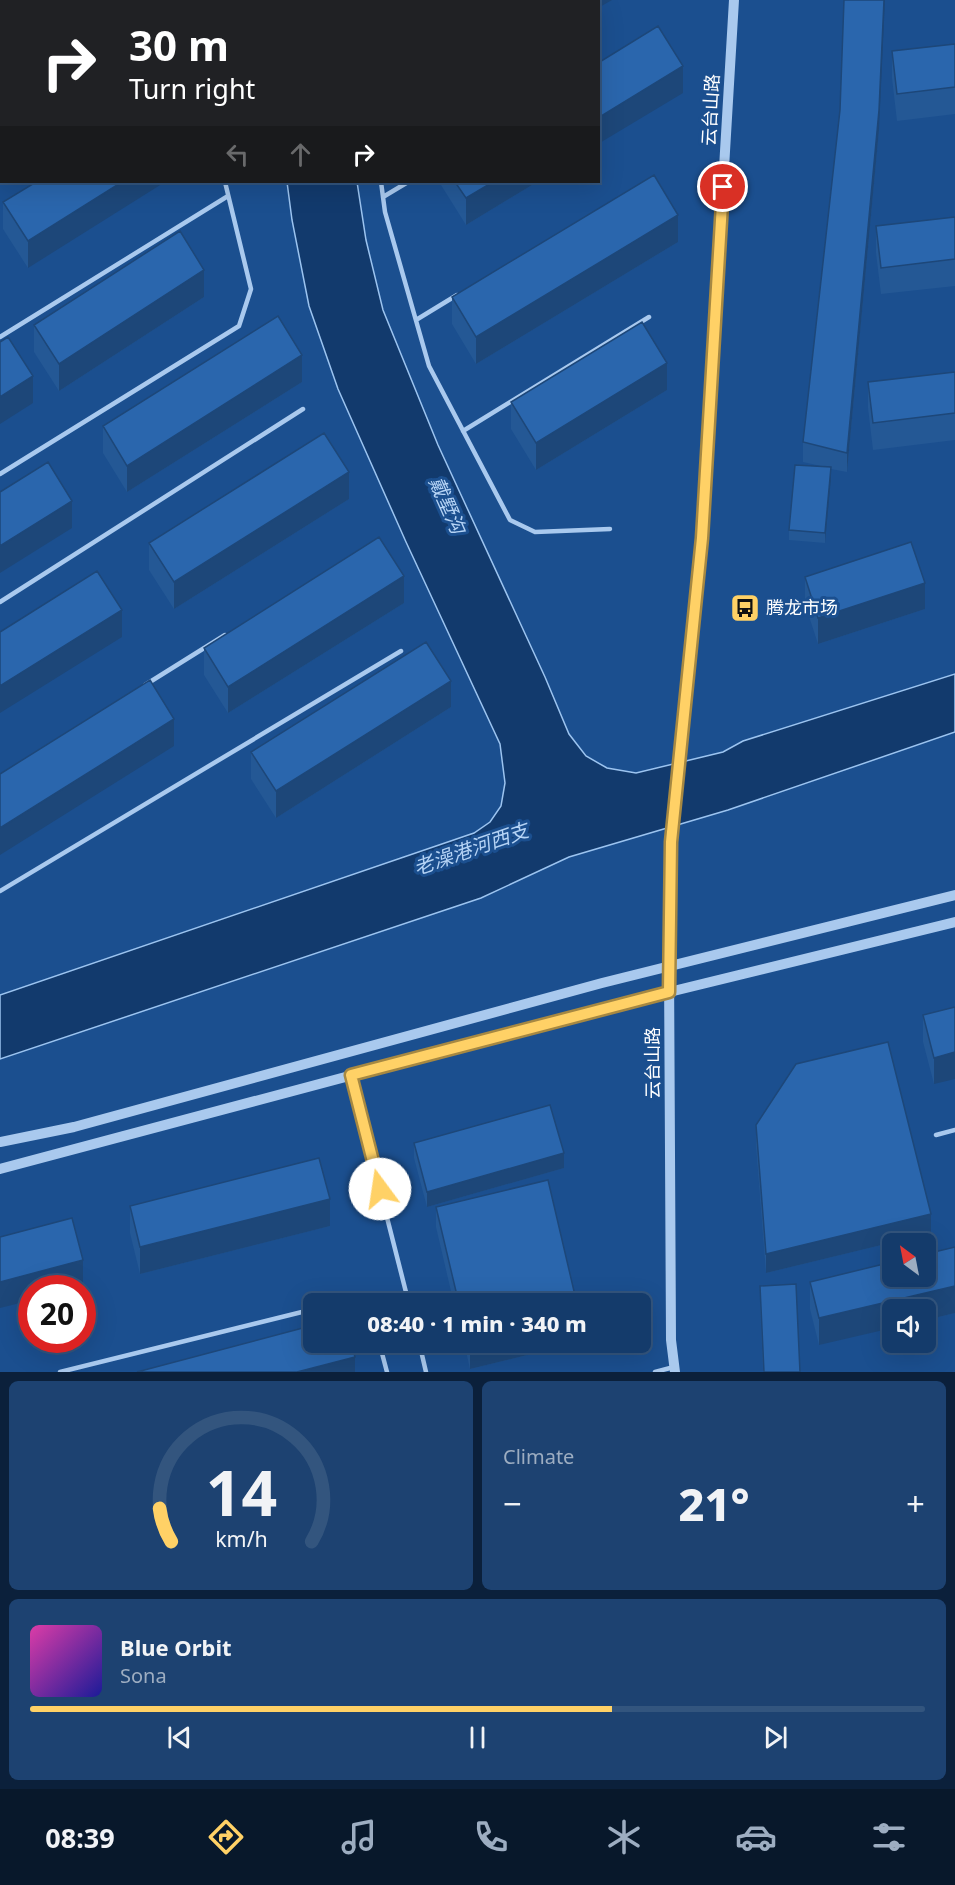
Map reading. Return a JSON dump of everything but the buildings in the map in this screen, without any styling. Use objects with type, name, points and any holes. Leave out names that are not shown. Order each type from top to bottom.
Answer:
[{"type":"street","name":"云台山路","points":[[674,1370],[671,1340],[669,992],[671,842],[702,538],[734,0]]},
{"type":"street","points":[[0,1142],[74,1126],[669,966],[955,895]]},
{"type":"street","points":[[0,1169],[669,992],[955,921]]},
{"type":"lane","points":[[0,474],[239,326],[251,289],[225,183]]},
{"type":"lane","points":[[381,183],[385,212],[429,366],[510,520],[535,532],[610,529]]},
{"type":"lane","points":[[383,197],[406,183]]},
{"type":"lane","points":[[0,337],[228,195]]},
{"type":"lane","points":[[416,320],[465,290]]},
{"type":"lane","points":[[463,431],[649,316]]},
{"type":"lane","points":[[0,602],[303,410]]},
{"type":"lane","points":[[142,687],[233,630]]},
{"type":"lane","points":[[0,891],[401,651]]},
{"type":"lane","points":[[351,1075],[406,1293]]},
{"type":"lane","points":[[936,1135],[955,1130]]},
{"type":"lane","points":[[60,1372],[303,1312]]},
{"type":"lane","points":[[382,1353],[387,1372]]},
{"type":"lane","points":[[422,1353],[426,1372]]},
{"type":"lane","points":[[656,1372],[674,1370]]},
{"type":"water","points":[[287,183],[357,183],[366,240],[383,310],[438,445],[569,734],[586,756],[607,768],[636,773],[723,752],[743,741],[955,674],[955,732],[728,810],[569,857],[481,898],[0,1059],[0,995],[474,833],[490,822],[501,806],[505,783],[500,744],[338,389],[309,306]]},
{"type":"place","name":"腾龙市场","points":[[745,608]]},
{"type":"route","points":[[380,1189],[351,1075],[669,992],[671,842],[702,538],[723,187]]},
{"type":"water label","name":"戴墅沟","points":[[447,505]]},
{"type":"water label","name":"老澡港河西支","points":[[471,849]]}]
